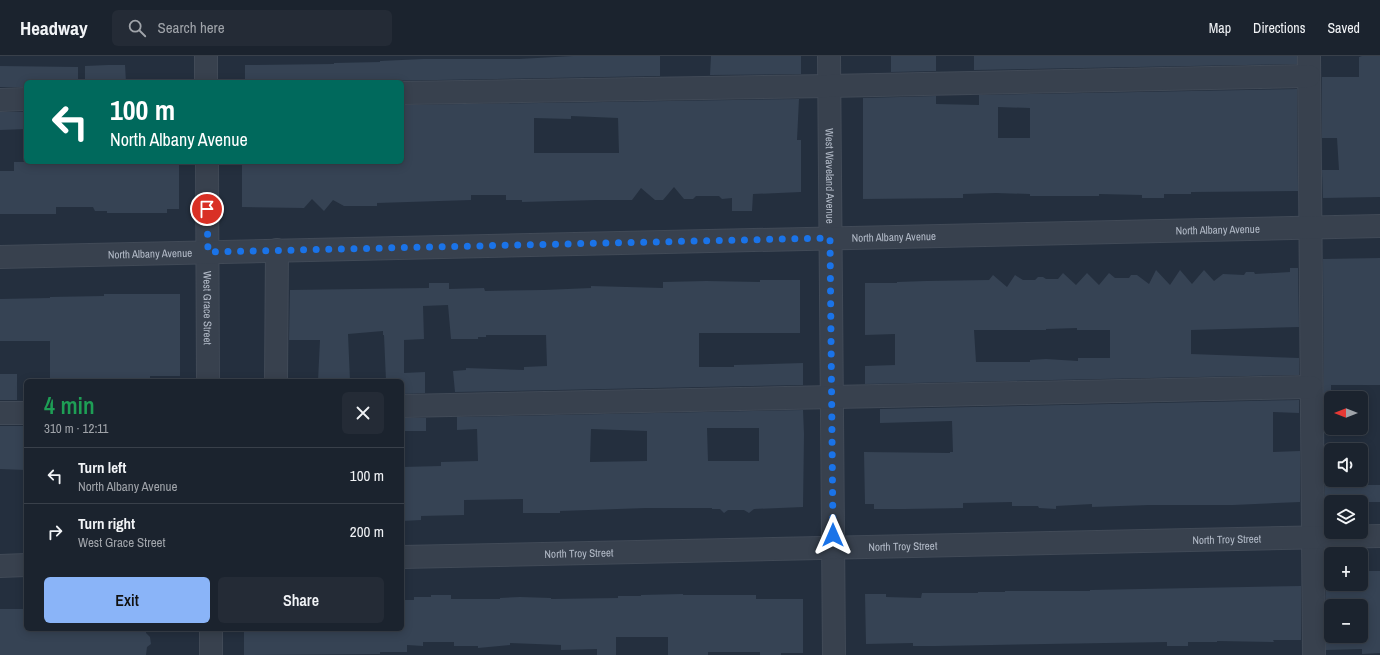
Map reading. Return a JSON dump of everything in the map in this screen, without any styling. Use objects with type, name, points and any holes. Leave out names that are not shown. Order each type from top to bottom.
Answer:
[{"type":"street","points":[[206,56],[206,80]]},
{"type":"street","name":"West Waveland Avenue","points":[[829,56],[834,655]]},
{"type":"street","points":[[404,93],[829,86],[1309,66],[1314,655]]},
{"type":"street","points":[[0,100],[24,99]]},
{"type":"street","name":"West Grace Street","points":[[207,164],[208,379]]},
{"type":"street","name":"North Albany Avenue","points":[[0,257],[1380,226]]},
{"type":"street","points":[[276,379],[277,250]]},
{"type":"street","points":[[404,406],[1311,386]]},
{"type":"street","points":[[0,413],[24,413]]},
{"type":"street","name":"North Troy Street","points":[[404,557],[1380,536]]},
{"type":"street","points":[[0,566],[24,565]]},
{"type":"street","points":[[210,631],[211,655]]},
{"type":"building","points":[[573,56],[660,56],[660,76],[404,81],[245,80],[245,65],[334,64],[423,59],[519,59]]},
{"type":"building","points":[[711,56],[801,56],[801,74],[710,75]]},
{"type":"building","points":[[891,56],[936,56],[936,71],[891,72]]},
{"type":"building","points":[[974,56],[1297,56],[1297,64],[974,70]]},
{"type":"building","points":[[1380,56],[1380,197],[1323,198],[1322,170],[1339,170],[1337,138],[1322,138],[1322,77],[1359,77],[1359,57]]},
{"type":"building","points":[[125,65],[126,80],[85,80],[85,66]]},
{"type":"building","points":[[0,66],[78,67],[78,80],[24,80],[24,87],[0,87]]},
{"type":"building","points":[[1297,89],[1298,191],[1191,192],[1191,194],[1164,194],[1164,198],[1142,198],[1142,195],[1099,194],[1099,196],[1030,196],[1030,194],[996,193],[963,194],[963,198],[863,199],[863,98],[936,96],[936,104],[979,105],[979,95]],"holes":[[[998,107],[1030,108],[1030,138],[998,138]]]},
{"type":"building","points":[[799,99],[797,140],[801,140],[801,192],[753,194],[752,211],[732,211],[732,198],[722,199],[719,196],[696,196],[693,199],[684,199],[674,187],[663,200],[655,200],[641,188],[632,200],[522,202],[522,200],[506,200],[506,195],[471,195],[471,200],[377,203],[377,206],[344,206],[333,200],[324,211],[312,199],[304,208],[242,207],[242,164],[404,164],[404,105]],"holes":[[[571,116],[618,118],[619,153],[534,153],[534,118],[571,119]]]},
{"type":"building","points":[[0,112],[24,112],[24,129],[0,130]]},
{"type":"building","points":[[14,162],[24,162],[24,164],[179,164],[179,209],[167,209],[167,213],[107,213],[107,211],[95,211],[93,207],[56,207],[56,214],[0,214],[0,171],[14,171]]},
{"type":"building","points":[[1380,258],[1380,385],[1331,385],[1331,391],[1324,391],[1324,413],[1323,259]]},
{"type":"building","points":[[1290,268],[1298,268],[1299,327],[1191,330],[1191,354],[1299,358],[1299,375],[865,384],[865,366],[895,365],[895,334],[865,335],[865,283],[989,280],[993,275],[1007,287],[1015,275],[1023,280],[1035,280],[1038,277],[1058,279],[1063,273],[1076,285],[1087,273],[1099,285],[1109,273],[1115,278],[1129,278],[1131,275],[1137,275],[1149,284],[1156,270],[1170,285],[1180,270],[1192,284],[1204,270],[1214,281],[1223,274],[1244,275],[1246,272],[1254,272],[1255,274],[1290,272]],"holes":[[[1077,328],[1077,330],[1110,330],[1110,358],[1078,358],[1078,361],[1046,359],[1030,360],[1030,362],[976,362],[974,330],[1046,330]]]},
{"type":"building","points":[[760,280],[800,280],[800,333],[699,333],[699,367],[734,367],[734,365],[803,363],[803,385],[455,392],[453,371],[466,370],[466,368],[524,370],[524,367],[547,366],[546,335],[486,335],[486,337],[478,337],[478,339],[451,339],[448,305],[423,306],[424,339],[404,340],[404,373],[425,372],[425,393],[404,394],[404,379],[386,379],[383,331],[348,334],[350,379],[318,379],[320,340],[289,340],[290,290],[429,288],[429,283],[449,283],[449,289],[484,288],[485,291],[591,288],[591,286],[663,288],[663,282],[760,282]]},
{"type":"building","points":[[104,294],[180,294],[180,376],[150,376],[150,379],[50,379],[50,341],[0,341],[0,299],[104,296]]},
{"type":"building","points":[[0,374],[17,374],[17,400],[0,400]]},
{"type":"building","points":[[1299,400],[1299,413],[1273,412],[1273,452],[1300,451],[1300,502],[1233,505],[1092,507],[1092,504],[1056,506],[1056,509],[1039,508],[1038,506],[1012,506],[1012,502],[963,503],[963,508],[904,509],[874,509],[874,504],[865,504],[864,452],[953,452],[952,421],[880,423],[880,409]]},
{"type":"building","points":[[803,410],[803,507],[754,509],[749,513],[744,510],[728,510],[724,513],[720,509],[712,508],[646,508],[560,511],[560,513],[523,513],[523,499],[464,500],[464,515],[421,516],[421,520],[404,521],[404,467],[441,466],[441,462],[478,461],[477,429],[457,430],[457,417]],"holes":[[[707,428],[759,428],[759,461],[708,461]],[[591,429],[647,431],[647,461],[590,462]]]},
{"type":"building","points":[[404,418],[426,418],[426,431],[404,431]]},
{"type":"building","points":[[0,426],[24,426],[24,470],[0,469]]},
{"type":"building","points":[[1368,485],[1380,485],[1380,502],[1368,502],[1368,495],[1325,495],[1325,487],[1368,487]]},
{"type":"building","points":[[1368,571],[1380,571],[1380,653],[1362,654],[1362,649],[1326,650],[1326,643],[1368,643],[1368,599],[1326,599],[1326,591],[1368,591]]},
{"type":"building","points":[[1301,586],[1301,640],[1273,640],[1274,642],[1188,642],[1188,646],[1167,646],[1167,642],[936,646],[913,646],[913,643],[866,644],[865,594],[886,594],[886,597],[921,598],[922,593]]},
{"type":"building","points":[[451,595],[451,599],[500,599],[520,597],[551,599],[618,598],[618,596],[756,595],[756,599],[803,599],[803,653],[760,655],[760,652],[708,652],[708,655],[668,655],[668,637],[616,637],[616,655],[597,655],[597,649],[561,650],[561,645],[510,643],[510,645],[478,648],[478,646],[454,646],[454,642],[423,642],[423,646],[407,645],[407,652],[380,652],[380,654],[244,655],[244,631],[404,631],[404,600],[414,600],[414,597]]},
{"type":"building","points":[[0,609],[24,609],[24,631],[146,631],[150,637],[151,644],[147,647],[146,655],[0,655]]},
{"type":"route","points":[[207,209],[208,252],[830,238],[833,535]]}]
